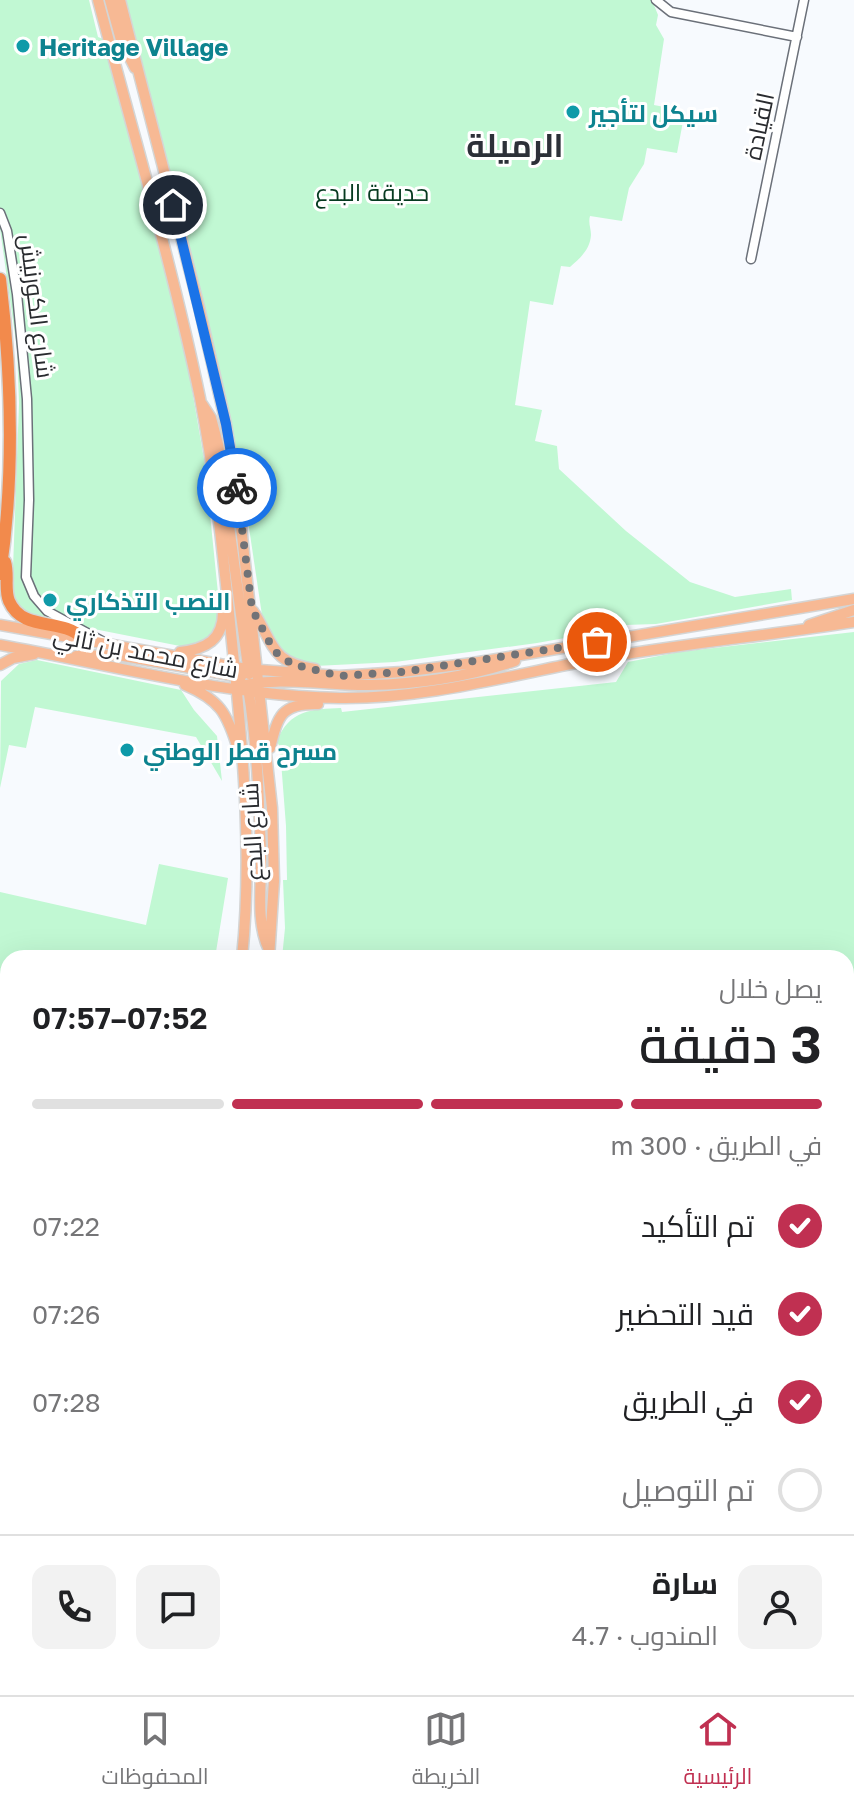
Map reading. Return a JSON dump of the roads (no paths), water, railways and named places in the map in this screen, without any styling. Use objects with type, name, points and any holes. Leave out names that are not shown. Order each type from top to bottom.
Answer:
[{"type":"highway","name":"شارع الكورنيش","points":[[0,279],[11,426],[9,492],[0,574]]},
{"type":"highway","points":[[3,555],[9,599],[17,612],[36,623],[72,630],[82,638]]},
{"type":"main road","name":"شارع البدع","points":[[98,0],[161,233],[200,403],[223,570],[267,756],[274,851],[270,950]]},
{"type":"main road","points":[[110,0],[125,50],[141,76]]},
{"type":"main road","name":"شارع البدع","points":[[120,0],[226,424],[238,499],[252,609],[243,766],[247,850],[242,950]]},
{"type":"main road","points":[[200,403],[211,418],[218,444],[248,680],[261,851],[261,915],[268,950]]},
{"type":"main road","points":[[166,653],[200,649],[217,636],[223,618],[223,570]]},
{"type":"main road","name":"شارع محمد بن ثاني","points":[[0,645],[164,677],[248,680],[339,676],[402,672],[536,653],[854,599]]},
{"type":"main road","points":[[252,609],[270,645],[283,659],[297,666],[339,676]]},
{"type":"main road","points":[[793,632],[854,610]]},
{"type":"main road","name":"شارع محمد بن ثاني","points":[[0,625],[166,653],[248,680],[343,698],[453,688],[593,660],[854,622]]},
{"type":"main road","points":[[0,665],[18,656],[48,653]]},
{"type":"main road","points":[[70,657],[89,653],[118,655],[248,680],[339,686],[412,682],[475,673],[536,653]]},
{"type":"main road","points":[[164,677],[199,691],[217,703],[230,724],[243,766]]},
{"type":"main road","points":[[267,756],[276,722],[282,713],[299,704],[327,704],[343,698]]},
{"type":"street","points":[[656,0],[671,12],[797,37]]},
{"type":"street","name":"القيادة","points":[[751,259],[804,0]]},
{"type":"street","name":"شارع الكورنيش","points":[[0,213],[7,231],[25,367],[29,500],[25,569],[34,596]]},
{"type":"street","name":"شارع محمد بن ثاني","points":[[34,596],[52,615],[103,641]]},
{"type":"place","name":"Heritage Village","points":[[23,46]]},
{"type":"place","name":"سيكل لتأجير","points":[[573,112]]},
{"type":"place","name":"النصب التذكاري","points":[[50,600]]},
{"type":"place","name":"مسرح قطر الوطني","points":[[127,750]]},
{"type":"district","name":"الرميلة","points":[[515,145]]},
{"type":"park label","name":"حديقة البدع","points":[[372,191]]}]
